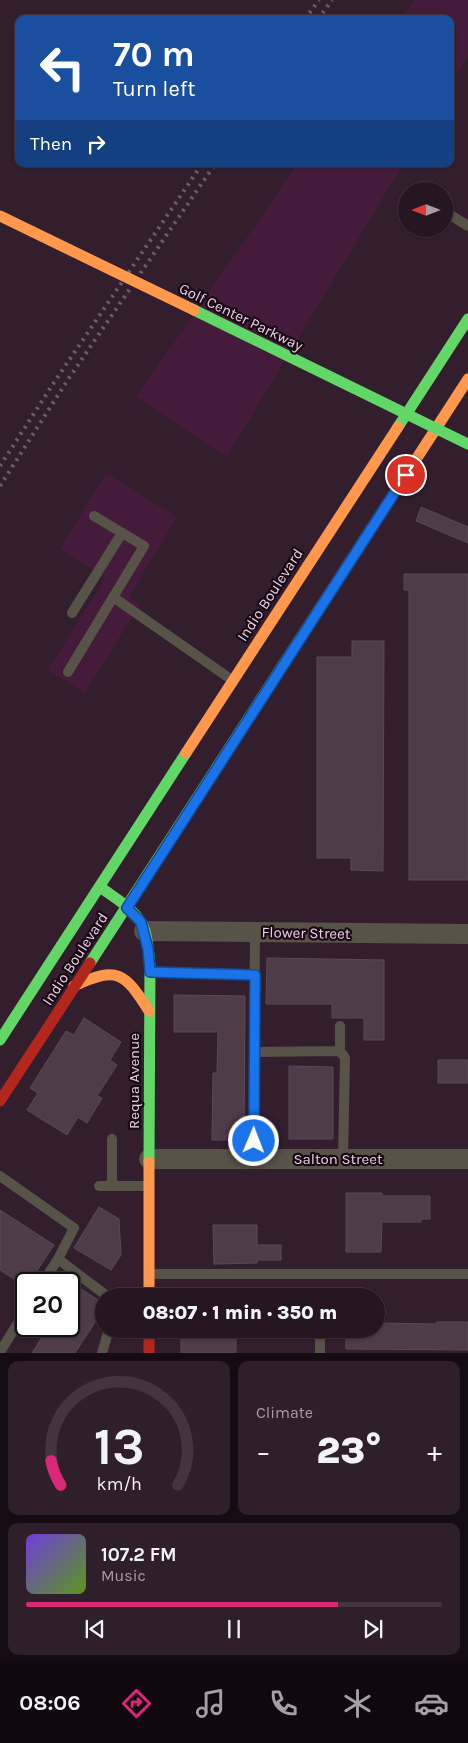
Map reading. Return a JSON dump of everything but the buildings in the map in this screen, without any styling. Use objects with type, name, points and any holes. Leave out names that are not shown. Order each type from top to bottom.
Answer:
[{"type":"main road","name":"Golf Center Parkway","points":[[0,216],[468,444]]},
{"type":"main road","name":"Indio Boulevard","points":[[0,1040],[468,319]]},
{"type":"main road","name":"Indio Boulevard","points":[[0,1102],[468,379]]},
{"type":"main road","points":[[290,592],[292,610]]},
{"type":"main road","points":[[247,720],[260,678]]},
{"type":"main road","name":"Requa Avenue","points":[[100,887],[127,908],[141,922],[148,949],[150,972],[149,1288]]},
{"type":"main road","points":[[74,986],[94,976],[116,975],[133,985],[150,1011]]},
{"type":"main road","points":[[149,1338],[150,1353]]},
{"type":"street","name":"Flower Street","points":[[144,931],[468,934]]},
{"type":"street","name":"Salton Street","points":[[149,1159],[468,1159]]},
{"type":"lane","points":[[453,217],[468,226]]},
{"type":"lane","points":[[68,672],[144,546],[94,516]]},
{"type":"lane","points":[[72,613],[122,532]]},
{"type":"lane","points":[[113,597],[232,680]]},
{"type":"lane","points":[[253,1159],[255,932]]},
{"type":"lane","points":[[150,972],[255,975]]},
{"type":"lane","points":[[340,1026],[340,1051],[345,1058],[343,1159]]},
{"type":"lane","points":[[254,1052],[340,1051]]},
{"type":"lane","points":[[112,1139],[112,1186]]},
{"type":"lane","points":[[0,1176],[74,1228],[50,1272]]},
{"type":"lane","points":[[99,1186],[149,1186]]},
{"type":"lane","points":[[58,1259],[96,1288]]},
{"type":"lane","points":[[149,1274],[468,1274]]},
{"type":"lane","points":[[0,1352],[15,1328]]},
{"type":"lane","points":[[102,1353],[106,1338]]},
{"type":"lane","points":[[320,1338],[320,1353]]},
{"type":"shaded area","points":[[415,0],[468,0],[468,56],[454,79],[454,15],[403,15]]},
{"type":"shaded area","points":[[296,167],[401,167],[227,457],[136,397]]},
{"type":"shaded area","points":[[106,473],[177,517],[129,597],[140,604],[85,693],[48,670],[105,578],[60,549]]},
{"type":"railway","points":[[308,15],[319,0]]},
{"type":"railway","points":[[321,15],[332,0]]},
{"type":"railway","points":[[0,466],[53,384],[200,167]]},
{"type":"railway","points":[[0,486],[67,381],[213,167]]},
{"type":"traffic: fast","points":[[194,310],[468,444]]},
{"type":"traffic: fast","points":[[398,427],[468,319]]},
{"type":"traffic: fast","points":[[90,963],[371,529]]},
{"type":"traffic: fast","points":[[0,1040],[186,753]]},
{"type":"traffic: fast","points":[[100,887],[132,911],[142,924],[147,939],[150,966],[149,1162]]},
{"type":"traffic: slow","points":[[0,216],[194,310]]},
{"type":"traffic: slow","points":[[371,529],[468,379]]},
{"type":"traffic: slow","points":[[186,753],[398,427]]},
{"type":"traffic: slow","points":[[74,986],[101,976],[119,976],[133,988],[149,1011]]},
{"type":"traffic: slow","points":[[149,1162],[149,1288]]},
{"type":"traffic: jam","points":[[0,1101],[90,963]]},
{"type":"traffic: jam","points":[[149,1338],[149,1353]]},
{"type":"route","points":[[254,1141],[255,975],[150,972],[148,949],[141,922],[127,908],[406,475]]}]
